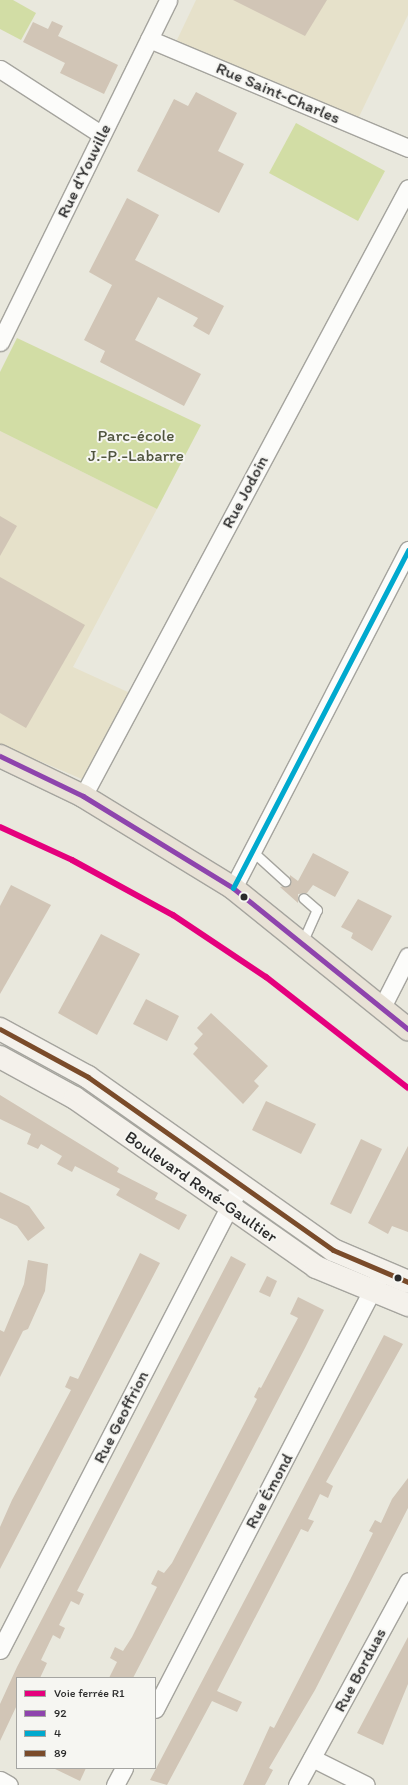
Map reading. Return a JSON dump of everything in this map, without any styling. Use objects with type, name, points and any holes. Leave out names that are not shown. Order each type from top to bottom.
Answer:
[{"type":"main road","points":[[0,756],[83,796],[233,888],[408,1029]]},
{"type":"street","name":"Rue d'Youville","points":[[2,336],[168,0]]},
{"type":"street","name":"Rue Saint-Charles","points":[[149,39],[408,148]]},
{"type":"street","points":[[0,69],[102,135]]},
{"type":"street","name":"Rue Jodoin","points":[[83,796],[408,188]]},
{"type":"street","points":[[233,888],[408,550]]},
{"type":"street","points":[[382,1007],[408,956]]},
{"type":"street","name":"Boulevard René-Gaultier","points":[[0,1029],[88,1077],[333,1250],[380,1272],[408,1282]]},
{"type":"street","name":"Boulevard René-Gaultier","points":[[0,1057],[75,1098],[230,1205],[316,1267],[373,1292],[408,1305]]},
{"type":"street","name":"Rue Geoffrion","points":[[0,1650],[241,1184]]},
{"type":"street","name":"Rue Émond","points":[[156,1707],[373,1292],[380,1272]]},
{"type":"street","name":"Rue Borduas","points":[[297,1785],[408,1581]]},
{"type":"street","points":[[312,1758],[366,1785]]},
{"type":"street","points":[[115,1785],[123,1769]]},
{"type":"street","points":[[0,1780],[9,1785]]},
{"type":"lane","points":[[252,851],[285,881]]},
{"type":"lane","points":[[302,943],[317,910],[303,898]]},
{"type":"shaded area","points":[[196,0],[408,0],[408,15],[356,123],[176,42]]},
{"type":"shaded area","points":[[0,431],[157,509],[73,667],[130,693],[84,780],[0,744]]},
{"type":"green space","points":[[0,0],[13,0],[36,13],[21,40],[0,29]]},
{"type":"green space","points":[[296,123],[385,171],[358,221],[269,173]]},
{"type":"green space","name":"Parc-école J.-P.-Labarre","points":[[17,338],[201,425],[157,509],[0,431],[0,372]]},
{"type":"building","points":[[233,0],[327,0],[305,36]]},
{"type":"building","points":[[52,21],[63,26],[58,36],[118,65],[104,94],[60,73],[65,63],[23,42],[33,22],[48,29]]},
{"type":"building","points":[[196,92],[237,113],[218,151],[244,164],[219,213],[137,171],[174,99],[188,106]]},
{"type":"building","points":[[127,198],[159,215],[135,260],[224,306],[209,335],[193,326],[198,318],[158,297],[135,340],[201,374],[184,406],[100,362],[105,351],[84,340],[112,285],[89,272]]},
{"type":"building","points":[[0,516],[17,526],[0,556]]},
{"type":"building","points":[[0,577],[85,625],[26,728],[0,713]]},
{"type":"building","points":[[313,853],[349,872],[335,897],[313,885],[307,893],[298,894],[298,903],[280,887],[290,885],[290,875],[298,881]]},
{"type":"building","points":[[11,885],[51,905],[0,994],[0,906]]},
{"type":"building","points":[[358,899],[392,916],[372,951],[351,938],[353,933],[341,927]]},
{"type":"building","points":[[101,934],[140,954],[97,1035],[58,1013]]},
{"type":"building","points":[[146,999],[179,1016],[167,1041],[133,1024]]},
{"type":"building","points":[[211,1013],[268,1066],[254,1081],[259,1086],[243,1104],[193,1054],[198,1048],[194,1044],[203,1034],[197,1028]]},
{"type":"building","points":[[0,1095],[119,1168],[117,1172],[158,1193],[155,1199],[187,1215],[179,1230],[116,1195],[120,1189],[75,1166],[72,1172],[57,1164],[62,1156],[41,1144],[38,1149],[27,1144],[31,1134],[0,1119]]},
{"type":"building","points":[[266,1101],[316,1124],[301,1154],[252,1130]]},
{"type":"building","points":[[361,1139],[382,1149],[351,1214],[330,1204]]},
{"type":"building","points":[[408,1146],[408,1232],[392,1226],[388,1234],[368,1223]]},
{"type":"building","points":[[0,1192],[29,1206],[45,1228],[28,1241],[17,1226],[0,1218]]},
{"type":"building","points":[[140,1253],[160,1263],[0,1569],[0,1527],[12,1500],[71,1390],[65,1387],[70,1376],[78,1379]]},
{"type":"building","points":[[231,1256],[246,1264],[77,1591],[84,1594],[79,1605],[71,1601],[59,1625],[65,1628],[60,1639],[53,1635],[41,1660],[47,1663],[40,1677],[16,1677],[16,1707],[0,1741],[0,1704],[17,1667]]},
{"type":"building","points":[[28,1260],[48,1264],[45,1291],[28,1329],[23,1331],[0,1377],[0,1330],[4,1332],[24,1284]]},
{"type":"building","points":[[267,1276],[277,1281],[270,1297],[259,1292]]},
{"type":"building","points":[[298,1297],[324,1310],[134,1677],[110,1677],[117,1662],[110,1658],[115,1647],[123,1651],[132,1637],[157,1587],[151,1584],[158,1570],[164,1573],[172,1563],[257,1399],[254,1397],[259,1387],[261,1388],[298,1318],[290,1314]]},
{"type":"building","points":[[384,1335],[403,1344],[326,1482],[333,1486],[328,1498],[320,1494],[308,1519],[314,1521],[308,1532],[301,1529],[217,1691],[242,1702],[237,1712],[212,1701],[167,1785],[150,1780]]},
{"type":"building","points":[[408,1478],[408,1508],[315,1690],[269,1768],[273,1770],[265,1785],[243,1785],[270,1726],[274,1728],[350,1580],[373,1533],[369,1531],[375,1520],[381,1523],[392,1499]]},
{"type":"building","points":[[408,1637],[408,1684],[383,1745],[357,1733]]},
{"type":"building","points":[[55,1769],[86,1769],[80,1781]]},
{"type":"rail line","name":"R1","points":[[0,827],[72,860],[173,915],[266,977],[408,1088]]},
{"type":"transit line","name":"4","points":[[233,888],[408,550]]},
{"type":"transit line","name":"92","points":[[0,756],[83,796],[233,888],[408,1029]]},
{"type":"transit line","name":"89","points":[[0,1029],[88,1077],[333,1250],[408,1282]]}]
